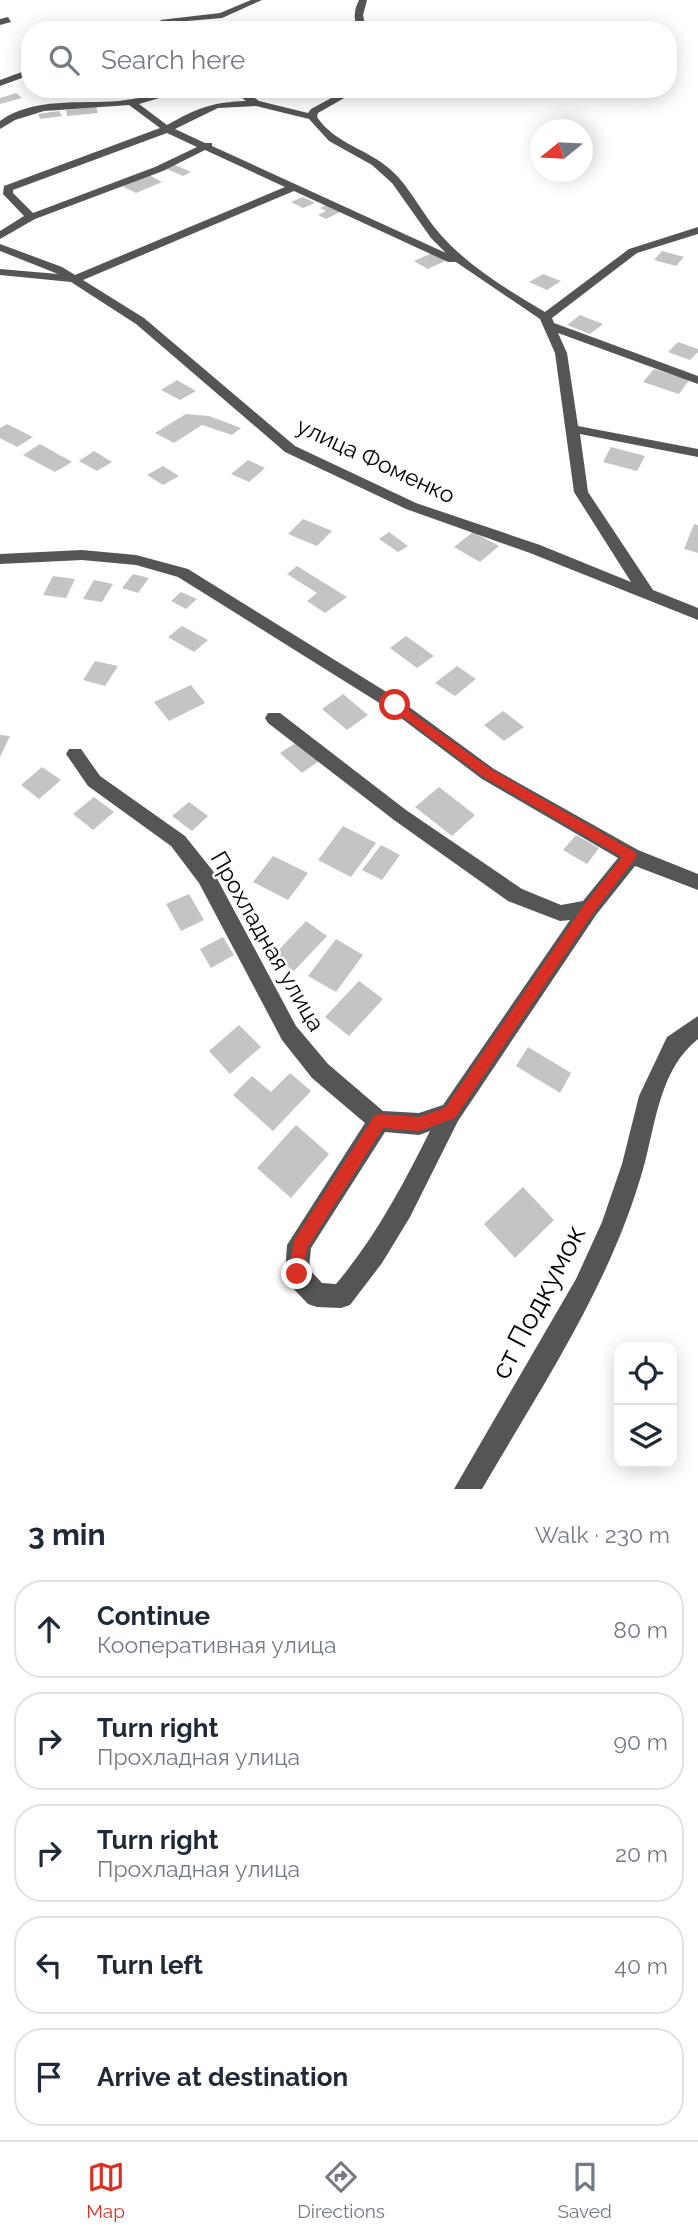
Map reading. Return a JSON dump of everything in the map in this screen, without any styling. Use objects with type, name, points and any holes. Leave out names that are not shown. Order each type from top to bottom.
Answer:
[{"type":"street","points":[[164,20],[222,15],[258,0]]},
{"type":"street","points":[[358,21],[359,6],[363,0]]},
{"type":"street","points":[[0,83],[21,75]]},
{"type":"street","points":[[0,125],[6,119],[30,111],[131,102],[148,98]]},
{"type":"street","points":[[248,98],[256,103]]},
{"type":"street","points":[[339,98],[314,111],[312,117],[318,129],[332,140],[376,163],[393,178],[443,245],[475,270],[548,322],[696,376]]},
{"type":"street","points":[[131,102],[167,129],[208,145],[475,270]]},
{"type":"street","points":[[30,217],[8,194],[8,188],[167,129],[199,111],[217,106],[256,103],[312,117]]},
{"type":"street","points":[[0,236],[30,217],[159,169],[208,145]]},
{"type":"street","points":[[0,272],[75,279],[295,187]]},
{"type":"street","points":[[548,322],[633,251],[698,230]]},
{"type":"street","name":"улица Фоменко","points":[[0,247],[58,269],[140,321],[191,362],[245,414],[290,449],[411,506],[534,549],[698,614]]},
{"type":"street","points":[[548,322],[561,353],[581,492],[648,596]]},
{"type":"street","points":[[573,429],[698,453]]},
{"type":"street","points":[[0,559],[82,555],[136,560],[183,573],[395,705],[488,774],[631,856],[698,882]]},
{"type":"street","points":[[274,718],[400,816],[515,895],[560,913],[589,909]]},
{"type":"street","name":"Прохладная улица","points":[[75,754],[94,781],[178,841],[206,877],[289,1033],[320,1071],[379,1121]]},
{"type":"street","points":[[450,1114],[419,1124],[379,1121],[299,1245],[297,1274],[317,1295],[341,1296],[361,1275],[423,1170],[450,1114],[589,909],[631,856]]},
{"type":"street","name":"ст Подкумок","points":[[467,1489],[585,1288],[613,1225],[633,1164],[650,1096],[675,1044],[698,1026]]},
{"type":"building","points":[[16,93],[22,98],[0,104],[0,98]]},
{"type":"building","points":[[96,107],[98,113],[67,116],[66,110]]},
{"type":"building","points":[[59,111],[62,116],[40,119],[38,114]]},
{"type":"building","points":[[175,165],[191,172],[183,176],[167,169]]},
{"type":"building","points":[[149,175],[162,182],[136,193],[122,186]]},
{"type":"building","points":[[303,197],[315,203],[303,208],[291,202]]},
{"type":"building","points":[[328,204],[342,211],[326,219],[318,215],[326,211],[320,208]]},
{"type":"building","points":[[662,251],[684,257],[676,266],[654,260]]},
{"type":"building","points":[[432,253],[445,261],[428,269],[414,261]]},
{"type":"building","points":[[543,274],[561,281],[547,290],[529,282]]},
{"type":"building","points":[[580,315],[603,324],[590,334],[567,325]]},
{"type":"building","points":[[678,342],[698,349],[698,352],[690,360],[668,352]]},
{"type":"building","points":[[654,369],[689,380],[679,394],[643,382]]},
{"type":"building","points":[[177,380],[196,391],[180,400],[161,390]]},
{"type":"building","points":[[186,414],[209,416],[241,428],[232,435],[202,425],[174,443],[155,433]]},
{"type":"building","points":[[7,424],[33,437],[17,447],[0,438],[0,428]]},
{"type":"building","points":[[40,444],[72,462],[55,472],[23,455]]},
{"type":"building","points":[[611,447],[645,456],[637,471],[603,462]]},
{"type":"building","points":[[94,451],[112,462],[97,471],[79,461]]},
{"type":"building","points":[[248,460],[265,468],[249,482],[231,474]]},
{"type":"building","points":[[163,466],[179,476],[163,485],[147,475]]},
{"type":"building","points":[[303,519],[332,531],[317,546],[288,534]]},
{"type":"building","points":[[694,524],[698,525],[698,553],[684,549]]},
{"type":"building","points":[[389,532],[408,546],[398,552],[379,539]]},
{"type":"building","points":[[473,532],[499,546],[480,562],[454,547]]},
{"type":"building","points":[[297,566],[347,597],[325,613],[307,601],[317,593],[287,574]]},
{"type":"building","points":[[133,574],[149,578],[138,593],[122,588]]},
{"type":"building","points":[[53,576],[75,579],[66,598],[43,595]]},
{"type":"building","points":[[94,580],[113,584],[102,602],[83,599]]},
{"type":"building","points":[[181,592],[197,599],[186,609],[171,601]]},
{"type":"building","points":[[182,626],[208,640],[194,652],[168,637]]},
{"type":"building","points":[[406,636],[434,656],[417,668],[390,648]]},
{"type":"building","points":[[95,661],[118,666],[105,686],[83,680]]},
{"type":"building","points":[[457,666],[476,679],[455,696],[435,683]]},
{"type":"building","points":[[191,685],[205,703],[169,721],[154,702]]},
{"type":"building","points":[[343,694],[368,715],[347,730],[322,709]]},
{"type":"building","points":[[503,711],[524,727],[504,741],[484,725]]},
{"type":"building","points":[[0,735],[10,736],[0,757]]},
{"type":"building","points":[[297,742],[319,761],[302,773],[280,753]]},
{"type":"building","points":[[42,767],[61,780],[39,799],[21,785]]},
{"type":"building","points":[[439,787],[475,815],[452,836],[415,807]]},
{"type":"building","points":[[94,797],[114,812],[93,830],[73,814]]},
{"type":"building","points":[[189,802],[208,816],[192,831],[172,816]]},
{"type":"building","points":[[343,826],[376,843],[351,877],[318,860]]},
{"type":"building","points":[[576,835],[599,848],[587,864],[563,850]]},
{"type":"building","points":[[381,845],[400,855],[382,880],[362,870]]},
{"type":"building","points":[[273,856],[308,873],[288,900],[253,882]]},
{"type":"building","points":[[189,894],[204,920],[181,931],[166,904]]},
{"type":"building","points":[[306,921],[327,936],[294,971],[273,956]]},
{"type":"building","points":[[223,937],[234,955],[211,968],[200,949]]},
{"type":"building","points":[[336,939],[363,955],[336,992],[308,976]]},
{"type":"building","points":[[359,981],[383,999],[349,1036],[325,1017]]},
{"type":"building","points":[[239,1025],[261,1047],[230,1074],[209,1051]]},
{"type":"building","points":[[528,1047],[571,1073],[560,1093],[516,1066]]},
{"type":"building","points":[[290,1073],[311,1091],[273,1131],[233,1095],[252,1076],[271,1092]]},
{"type":"building","points":[[296,1125],[329,1154],[291,1198],[257,1168]]},
{"type":"building","points":[[523,1187],[554,1220],[515,1258],[484,1224]]},
{"type":"route","points":[[297,1274],[299,1245],[379,1121],[419,1124],[450,1114],[589,909],[631,856],[488,774],[395,705]]}]
